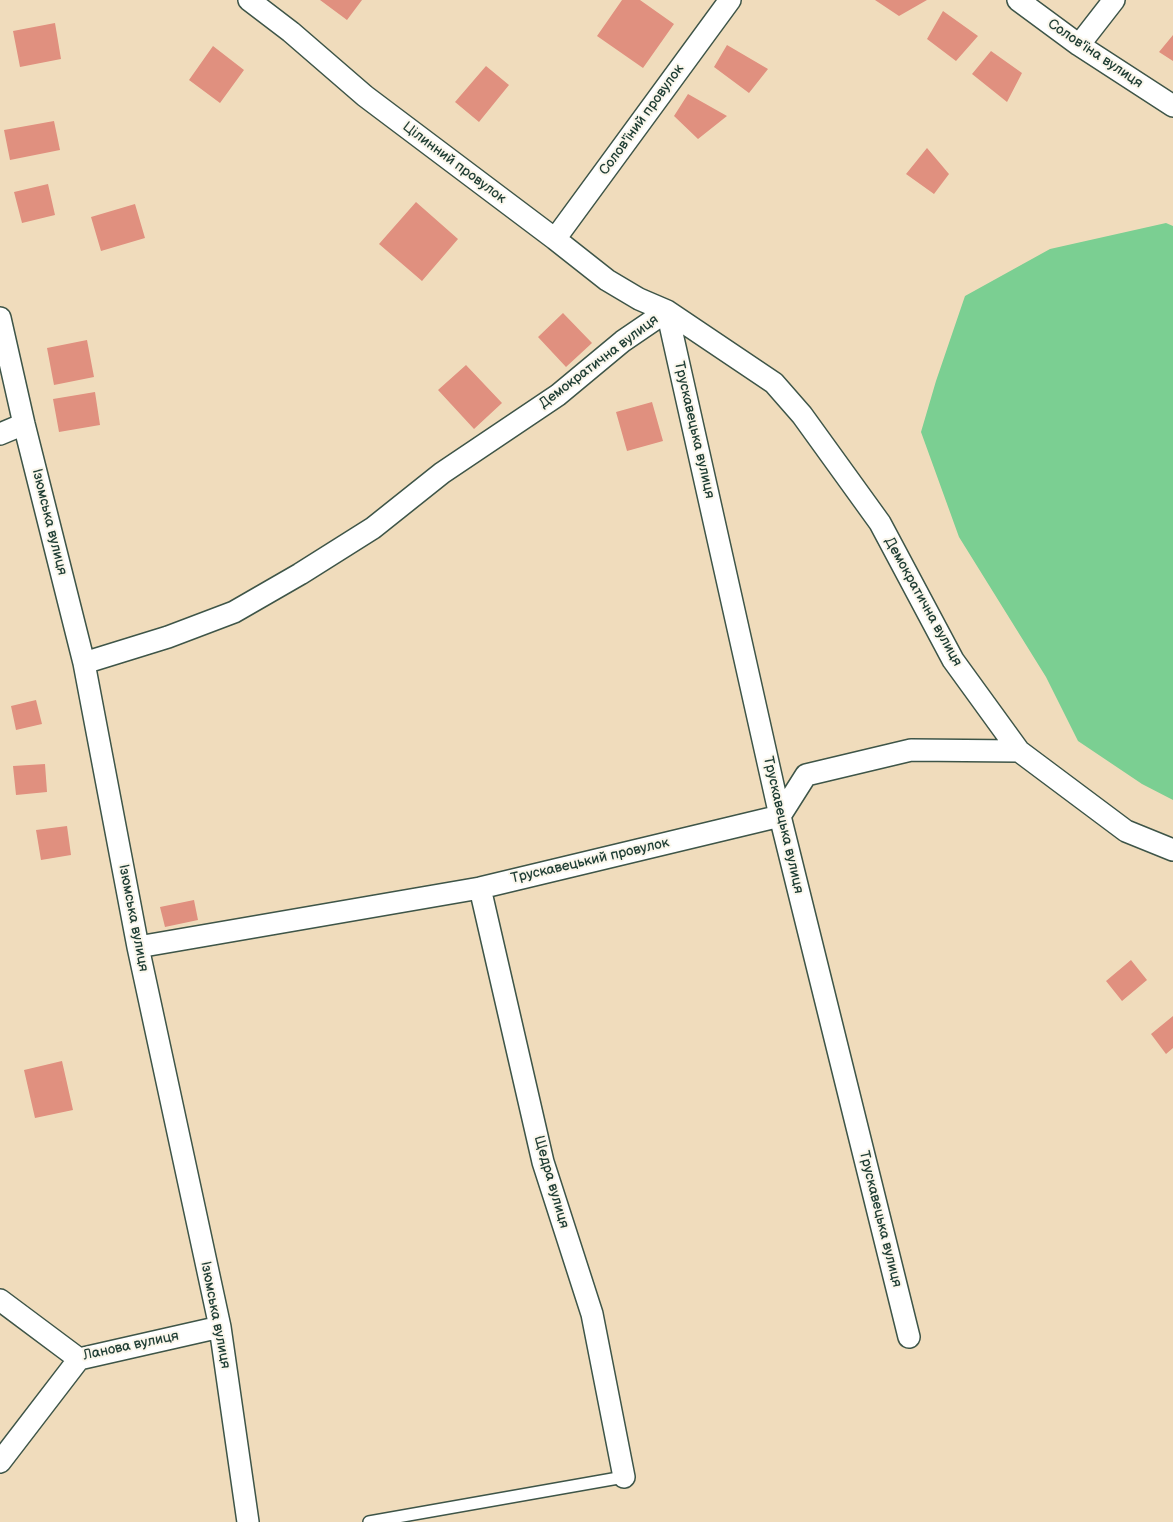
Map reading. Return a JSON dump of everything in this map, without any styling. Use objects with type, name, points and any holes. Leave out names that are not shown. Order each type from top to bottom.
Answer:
[{"type":"street","name":"Цілинний провулок","points":[[249,0],[291,32],[365,96],[607,280],[639,299],[667,311]]},
{"type":"street","name":"Солов'їний провулок","points":[[555,239],[730,0]]},
{"type":"street","name":"Солов'їна вулиця","points":[[1018,0],[1079,45],[1173,106]]},
{"type":"street","points":[[1079,45],[1114,0]]},
{"type":"street","name":"Демократична вулиця","points":[[84,663],[168,637],[234,612],[300,574],[373,528],[442,473],[558,395],[623,340],[667,311],[774,383],[802,415],[880,523],[953,660],[1019,751],[1126,831],[1173,850]]},
{"type":"street","name":"Трускавецька вулиця","points":[[667,311],[780,816],[909,1337]]},
{"type":"street","name":"Ізюмська вулиця","points":[[0,318],[24,424],[84,663],[138,948],[220,1327],[248,1522]]},
{"type":"street","points":[[0,434],[24,424]]},
{"type":"street","points":[[780,816],[806,775],[911,750],[1019,751]]},
{"type":"street","name":"Трускавецький провулок","points":[[138,948],[480,888],[780,816]]},
{"type":"street","name":"Щедра вулиця","points":[[480,888],[543,1162],[592,1314],[624,1476]]},
{"type":"street","name":"Ланова вулиця","points":[[0,1300],[79,1359],[220,1327]]},
{"type":"street","points":[[0,1462],[79,1359]]},
{"type":"lane","points":[[369,1522],[624,1476]]},
{"type":"green space","points":[[1166,223],[1173,226],[1173,800],[1142,784],[1078,741],[1046,677],[959,537],[921,432],[965,296],[1050,249]]},
{"type":"building","points":[[320,0],[362,0],[347,20]]},
{"type":"building","points":[[622,0],[640,0],[674,24],[643,68],[597,36]]},
{"type":"building","points":[[875,0],[927,0],[899,16]]},
{"type":"building","points":[[943,11],[978,36],[956,61],[927,39]]},
{"type":"building","points":[[55,23],[61,59],[20,67],[13,31]]},
{"type":"building","points":[[1173,35],[1173,61],[1159,52]]},
{"type":"building","points":[[727,45],[768,69],[749,93],[714,67]]},
{"type":"building","points":[[213,46],[244,70],[220,103],[189,80]]},
{"type":"building","points":[[991,51],[1022,73],[1007,102],[972,74]]},
{"type":"building","points":[[486,66],[509,85],[479,122],[455,102]]},
{"type":"building","points":[[688,94],[727,116],[698,139],[674,116]]},
{"type":"building","points":[[54,121],[60,150],[10,160],[4,130]]},
{"type":"building","points":[[927,148],[949,174],[934,194],[906,174]]},
{"type":"building","points":[[48,184],[55,215],[22,223],[14,192]]},
{"type":"building","points":[[416,202],[458,239],[422,281],[379,244]]},
{"type":"building","points":[[135,204],[145,238],[101,251],[91,217]]},
{"type":"building","points":[[563,313],[592,343],[566,367],[538,337]]},
{"type":"building","points":[[87,340],[94,377],[54,385],[47,348]]},
{"type":"building","points":[[466,365],[502,403],[474,429],[438,390]]},
{"type":"building","points":[[95,392],[100,425],[59,432],[53,399]]},
{"type":"building","points":[[652,402],[663,441],[627,451],[616,412]]},
{"type":"building","points":[[36,700],[42,724],[16,730],[11,706]]},
{"type":"building","points":[[45,764],[47,792],[16,795],[13,766]]},
{"type":"building","points":[[67,826],[71,855],[41,860],[36,830]]},
{"type":"building","points":[[194,900],[198,920],[165,927],[160,907]]},
{"type":"building","points":[[1131,960],[1147,980],[1122,1001],[1106,981]]},
{"type":"building","points":[[1173,1016],[1173,1048],[1166,1054],[1151,1034]]},
{"type":"building","points":[[62,1061],[73,1110],[35,1118],[24,1070]]}]
